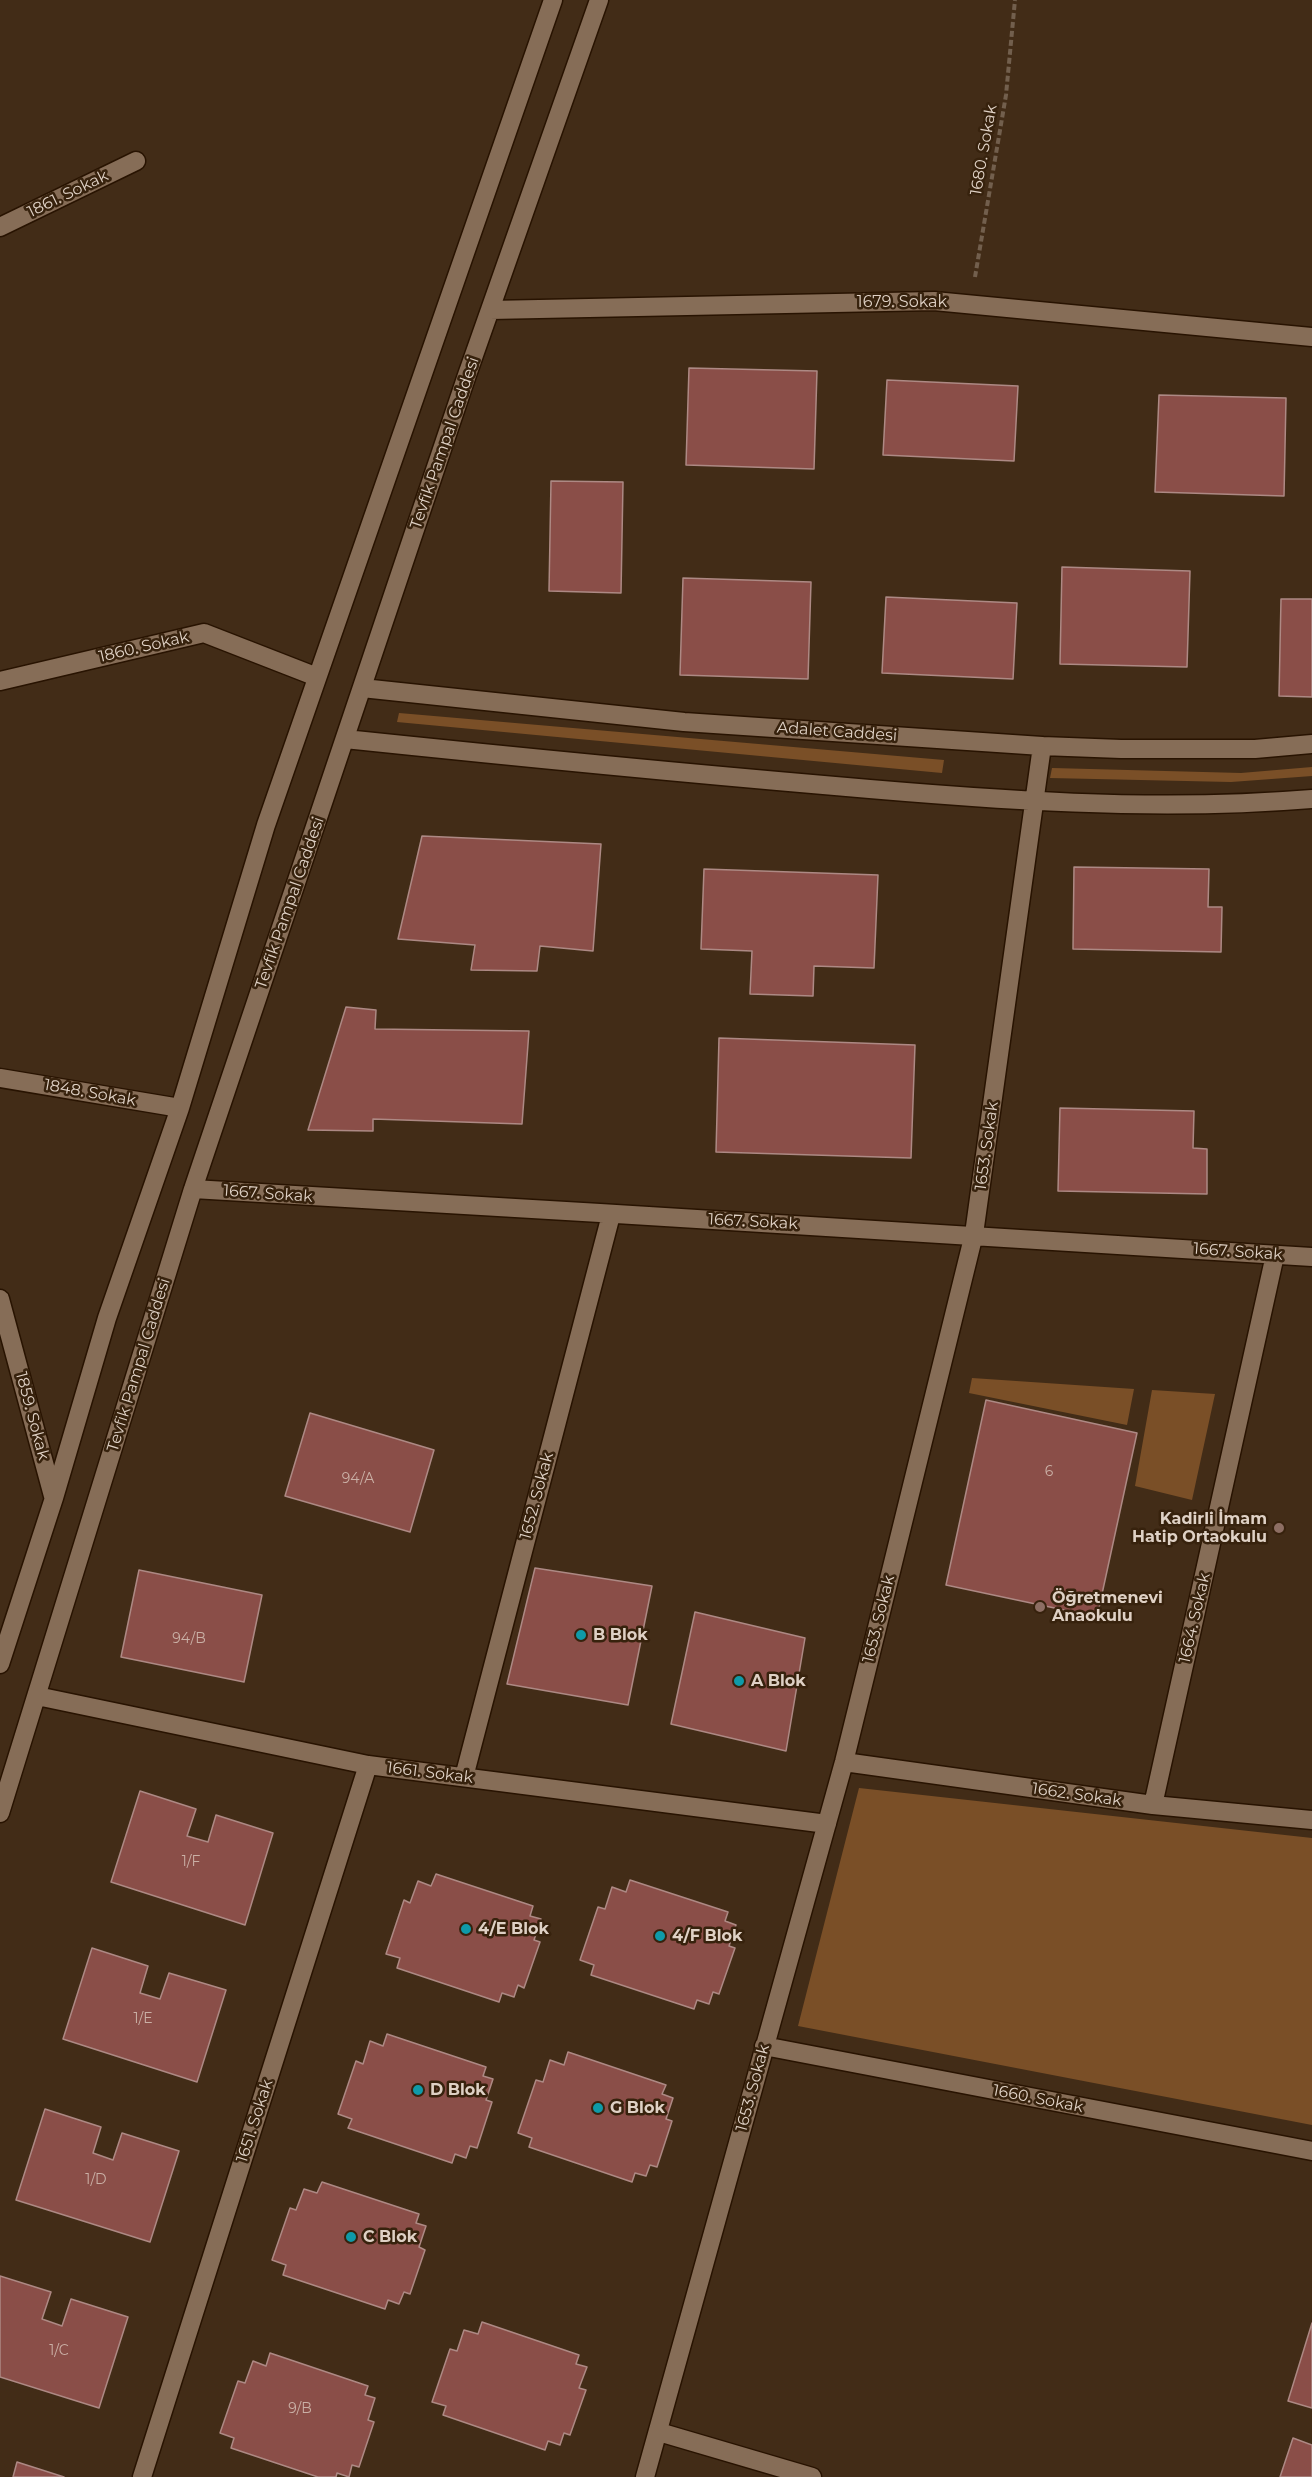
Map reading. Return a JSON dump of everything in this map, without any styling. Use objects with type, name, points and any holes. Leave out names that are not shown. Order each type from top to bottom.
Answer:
[{"type":"street","points":[[0,1664],[54,1498],[107,1318],[180,1108],[266,825],[553,0]]},
{"type":"street","name":"Tevfik Pampal Caddesi","points":[[0,1814],[193,1189],[490,310],[600,0]]},
{"type":"street","name":"1861. Sokak","points":[[0,227],[136,161]]},
{"type":"street","name":"1679. Sokak","points":[[490,310],[934,301],[1312,337]]},
{"type":"street","name":"1860. Sokak","points":[[0,681],[204,633],[317,677]]},
{"type":"street","name":"Adalet Caddesi","points":[[362,688],[684,722],[1042,746],[1121,749],[1255,749],[1312,744]]},
{"type":"street","points":[[345,739],[611,767],[934,795],[1085,803],[1229,803],[1312,799]]},
{"type":"street","name":"1653. Sokak","points":[[645,2477],[844,1762],[974,1234],[1042,746]]},
{"type":"street","name":"1848. Sokak","points":[[0,1078],[180,1108]]},
{"type":"street","name":"1667. Sokak","points":[[193,1189],[611,1215],[974,1234],[1312,1257]]},
{"type":"street","name":"1652. Sokak","points":[[464,1777],[611,1215]]},
{"type":"street","name":"1664. Sokak","points":[[1153,1806],[1275,1254]]},
{"type":"street","name":"1859. Sokak","points":[[0,1299],[54,1498]]},
{"type":"street","name":"1661. Sokak","points":[[37,1696],[368,1765],[827,1824]]},
{"type":"street","name":"1662. Sokak","points":[[844,1762],[1153,1806],[1312,1820]]},
{"type":"street","name":"1651. Sokak","points":[[142,2477],[368,1765]]},
{"type":"street","name":"1660. Sokak","points":[[764,2046],[1312,2151]]},
{"type":"street","points":[[659,2432],[812,2477]]},
{"type":"path","name":"1680. Sokak","points":[[970,304],[1006,95],[1015,0]]},
{"type":"shaded area","points":[[399,713],[944,760],[942,773],[397,722]]},
{"type":"shaded area","points":[[1312,767],[1312,776],[1231,782],[1050,778],[1052,768],[1241,773]]},
{"type":"shaded area","points":[[972,1378],[1134,1389],[1127,1425],[969,1393]]},
{"type":"shaded area","points":[[1152,1390],[1215,1394],[1192,1500],[1135,1486]]},
{"type":"shaded area","points":[[859,1788],[1312,1838],[1312,2125],[798,2026]]},
{"type":"building","points":[[689,368],[817,371],[814,469],[686,465]]},
{"type":"building","points":[[887,380],[1018,386],[1014,461],[883,455]]},
{"type":"building","points":[[1159,395],[1286,398],[1284,496],[1155,492]]},
{"type":"building","points":[[551,481],[623,482],[621,593],[549,591]]},
{"type":"building","points":[[1062,567],[1190,571],[1187,667],[1060,664]]},
{"type":"building","points":[[683,578],[811,582],[808,679],[680,675]]},
{"type":"building","points":[[886,597],[1017,603],[1013,679],[882,673]]},
{"type":"building","points":[[1281,599],[1312,599],[1312,697],[1279,696]]},
{"type":"building","points":[[422,836],[601,844],[593,951],[540,946],[537,971],[471,970],[475,945],[398,939]]},
{"type":"building","points":[[1074,867],[1209,869],[1208,907],[1222,907],[1221,952],[1073,949]]},
{"type":"building","points":[[704,869],[878,875],[874,968],[814,966],[813,996],[750,994],[752,951],[701,949]]},
{"type":"building","points":[[346,1007],[376,1010],[375,1029],[529,1031],[522,1124],[373,1119],[373,1131],[308,1130]]},
{"type":"building","points":[[719,1038],[915,1045],[911,1158],[716,1152]]},
{"type":"building","points":[[1060,1108],[1194,1111],[1193,1148],[1207,1149],[1207,1194],[1058,1191]]},
{"type":"building","points":[[986,1400],[1137,1433],[1097,1617],[946,1585]]},
{"type":"building","points":[[310,1413],[434,1450],[410,1532],[285,1496]]},
{"type":"building","name":"B Blok","points":[[535,1568],[652,1586],[628,1705],[507,1684]]},
{"type":"building","points":[[139,1570],[262,1595],[244,1682],[121,1657]]},
{"type":"building","name":"A Blok","points":[[695,1612],[805,1638],[786,1751],[671,1724]]},
{"type":"building","points":[[140,1791],[196,1809],[187,1836],[208,1842],[216,1815],[273,1833],[245,1925],[111,1882]]},
{"type":"building","name":"4/E Blok","points":[[436,1874],[533,1906],[530,1916],[541,1919],[534,1940],[540,1942],[524,1988],[518,1985],[514,1997],[502,1993],[499,2002],[397,1968],[400,1958],[386,1954],[404,1900],[410,1903],[418,1881],[431,1886]]},
{"type":"building","name":"4/F Blok","points":[[630,1880],[728,1912],[725,1921],[736,1925],[729,1946],[735,1948],[719,1994],[713,1992],[709,2004],[697,2000],[694,2009],[591,1975],[594,1965],[580,1960],[598,1907],[605,1909],[612,1887],[626,1892]]},
{"type":"building","points":[[92,1948],[148,1966],[140,1993],[160,1999],[169,1973],[226,1990],[197,2082],[63,2039]]},
{"type":"building","name":"D Blok","points":[[387,2034],[486,2067],[483,2076],[493,2079],[486,2100],[492,2102],[477,2148],[470,2146],[466,2158],[455,2154],[452,2163],[348,2128],[352,2119],[338,2114],[356,2061],[363,2064],[370,2041],[383,2046]]},
{"type":"building","name":"G Blok","points":[[568,2052],[666,2085],[662,2094],[673,2098],[666,2119],[672,2121],[657,2167],[650,2165],[646,2176],[635,2173],[632,2182],[529,2147],[532,2138],[518,2133],[536,2080],[543,2082],[550,2060],[564,2065]]},
{"type":"building","points":[[45,2109],[101,2127],[93,2153],[113,2160],[122,2133],[179,2151],[150,2242],[16,2200]]},
{"type":"building","name":"C Blok","points":[[322,2182],[419,2214],[416,2223],[426,2226],[419,2247],[425,2250],[410,2294],[404,2292],[399,2304],[388,2300],[385,2309],[283,2275],[286,2265],[272,2260],[290,2208],[296,2210],[304,2189],[317,2193]]},
{"type":"building","points":[[0,2276],[51,2292],[42,2319],[62,2326],[71,2299],[128,2317],[99,2408],[0,2377]]},
{"type":"building","points":[[482,2322],[579,2355],[576,2364],[587,2367],[579,2388],[586,2390],[570,2435],[564,2433],[560,2445],[548,2441],[545,2450],[443,2415],[446,2406],[432,2402],[450,2349],[457,2351],[464,2330],[478,2334]]},
{"type":"building","points":[[1312,2323],[1312,2408],[1288,2401]]},
{"type":"building","points":[[270,2353],[368,2386],[365,2395],[375,2398],[368,2420],[374,2422],[359,2467],[352,2465],[349,2477],[337,2473],[336,2477],[318,2477],[231,2448],[234,2438],[220,2433],[238,2381],[245,2383],[253,2361],[266,2366]]},
{"type":"building","points":[[1293,2438],[1312,2445],[1312,2477],[1280,2477]]},
{"type":"building","points":[[17,2462],[64,2477],[13,2477]]},
{"type":"place","name":"Kadirli İmam Hatip Ortaokulu","points":[[1279,1528]]},
{"type":"place","name":"Öğretmenevi Anaokulu","points":[[1040,1607]]},
{"type":"place","name":"B Blok","points":[[581,1635]]},
{"type":"place","name":"A Blok","points":[[739,1681]]},
{"type":"place","name":"4/E Blok","points":[[466,1929]]},
{"type":"place","name":"4/F Blok","points":[[660,1936]]},
{"type":"place","name":"D Blok","points":[[418,2090]]},
{"type":"place","name":"G Blok","points":[[598,2108]]},
{"type":"place","name":"C Blok","points":[[351,2237]]}]
